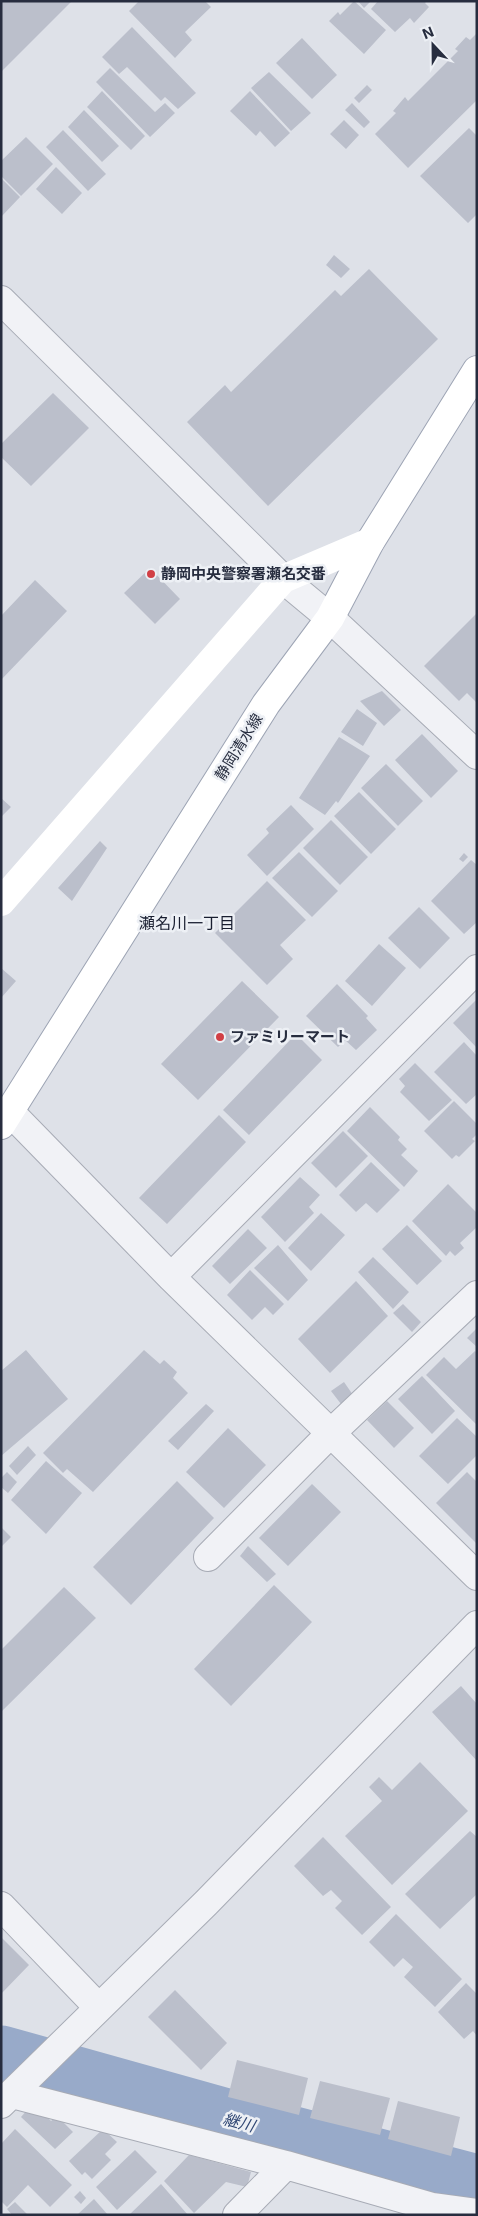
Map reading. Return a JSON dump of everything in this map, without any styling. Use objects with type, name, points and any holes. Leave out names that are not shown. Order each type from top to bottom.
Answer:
[{"type":"main road","name":"静岡清水線","points":[[5,1118],[266,704],[330,618],[370,542],[477,370]]},
{"type":"main road","points":[[1,902],[283,579],[370,542]]},
{"type":"street","points":[[1,300],[283,579],[330,618],[477,755]]},
{"type":"street","points":[[171,1277],[477,969]]},
{"type":"street","points":[[5,1118],[477,1576]]},
{"type":"street","points":[[208,1557],[331,1433],[477,1295]]},
{"type":"street","points":[[6,2099],[206,1903],[477,1625]]},
{"type":"street","points":[[1,1906],[99,2008]]},
{"type":"street","points":[[6,2099],[286,2165],[432,2207],[477,2213]]},
{"type":"street","points":[[237,2215],[286,2165]]},
{"type":"building","points":[[1,1],[72,1],[1,72]]},
{"type":"building","points":[[139,1],[205,1],[211,7],[185,32],[192,40],[175,58],[129,11]]},
{"type":"building","points":[[354,1],[386,30],[364,54],[329,21],[338,12],[340,15]]},
{"type":"building","points":[[358,1],[371,1],[364,8]]},
{"type":"building","points":[[378,1],[427,1],[425,3],[429,7],[414,23],[410,18],[395,32],[371,9]]},
{"type":"building","points":[[132,27],[196,93],[178,109],[165,97],[161,101],[127,67],[119,74],[102,57]]},
{"type":"building","points":[[477,33],[477,100],[408,168],[375,134],[396,113],[393,111],[405,97],[408,101],[458,51],[455,49],[466,37],[470,40]]},
{"type":"building","points":[[302,38],[337,75],[312,99],[276,63]]},
{"type":"building","points":[[110,68],[155,112],[165,103],[175,113],[150,137],[96,82]]},
{"type":"building","points":[[269,72],[311,113],[291,131],[251,88]]},
{"type":"building","points":[[367,85],[372,90],[359,103],[354,98]]},
{"type":"building","points":[[102,91],[145,136],[131,150],[87,107]]},
{"type":"building","points":[[250,91],[290,133],[275,147],[260,131],[256,136],[230,111]]},
{"type":"building","points":[[352,103],[370,122],[364,128],[345,110]]},
{"type":"building","points":[[84,110],[119,146],[102,162],[68,127]]},
{"type":"building","points":[[344,120],[359,135],[346,149],[330,134]]},
{"type":"building","points":[[469,128],[477,136],[477,214],[468,223],[420,176]]},
{"type":"building","points":[[63,130],[106,174],[88,191],[46,147]]},
{"type":"building","points":[[26,137],[53,164],[21,196],[1,176],[1,161]]},
{"type":"building","points":[[56,167],[82,193],[62,214],[36,189]]},
{"type":"building","points":[[1,178],[20,197],[1,217]]},
{"type":"building","points":[[334,255],[350,269],[341,278],[326,265]]},
{"type":"building","points":[[369,269],[438,339],[268,506],[187,422],[225,385],[231,392],[335,290],[341,296]]},
{"type":"building","points":[[53,393],[89,428],[31,486],[1,457],[1,444]]},
{"type":"building","points":[[150,568],[180,599],[155,624],[124,593]]},
{"type":"building","points":[[35,580],[67,611],[1,680],[1,616]]},
{"type":"building","points":[[477,613],[477,703],[467,693],[459,701],[424,666]]},
{"type":"building","points":[[382,691],[401,710],[384,726],[360,701]]},
{"type":"building","points":[[357,709],[377,723],[363,746],[341,732]]},
{"type":"building","points":[[422,734],[458,771],[431,798],[395,760]]},
{"type":"building","points":[[339,737],[370,756],[338,803],[336,801],[325,815],[299,798]]},
{"type":"building","points":[[386,764],[423,801],[398,826],[361,788]]},
{"type":"building","points":[[359,792],[396,829],[371,854],[334,816]]},
{"type":"building","points":[[1,798],[11,807],[1,817]]},
{"type":"building","points":[[291,805],[314,829],[267,876],[247,855],[269,833],[266,829]]},
{"type":"building","points":[[331,820],[368,857],[340,885],[303,848]]},
{"type":"building","points":[[100,841],[107,848],[72,901],[58,888]]},
{"type":"building","points":[[299,852],[338,891],[312,917],[272,878]]},
{"type":"building","points":[[464,853],[468,857],[463,862],[459,859]]},
{"type":"building","points":[[471,860],[477,865],[477,922],[464,934],[431,901]]},
{"type":"building","points":[[267,881],[306,920],[280,945],[293,959],[267,985],[215,933]]},
{"type":"building","points":[[419,907],[450,938],[420,969],[388,938]]},
{"type":"building","points":[[379,944],[406,968],[372,1006],[345,981]]},
{"type":"building","points":[[1,968],[16,981],[1,998]]},
{"type":"building","points":[[242,981],[279,1017],[198,1100],[161,1064]]},
{"type":"building","points":[[337,984],[368,1016],[366,1018],[377,1030],[356,1050],[345,1040],[338,1047],[306,1016]]},
{"type":"building","points":[[477,999],[477,1048],[453,1023]]},
{"type":"building","points":[[296,1034],[322,1060],[249,1135],[223,1110]]},
{"type":"building","points":[[464,1042],[477,1056],[477,1094],[466,1104],[434,1072]]},
{"type":"building","points":[[415,1063],[452,1100],[429,1121],[400,1092],[405,1086],[399,1079]]},
{"type":"building","points":[[454,1101],[477,1124],[477,1134],[472,1139],[475,1141],[459,1157],[456,1155],[452,1159],[424,1131]]},
{"type":"building","points":[[370,1107],[400,1137],[398,1140],[407,1149],[401,1155],[418,1171],[404,1187],[347,1131]]},
{"type":"building","points":[[219,1115],[246,1142],[167,1224],[139,1198]]},
{"type":"building","points":[[343,1131],[368,1156],[336,1188],[311,1163]]},
{"type":"building","points":[[371,1162],[400,1190],[377,1213],[366,1203],[356,1212],[339,1195]]},
{"type":"building","points":[[300,1177],[320,1195],[309,1207],[314,1213],[285,1242],[261,1217]]},
{"type":"building","points":[[448,1184],[477,1213],[477,1227],[460,1243],[464,1248],[455,1256],[450,1251],[446,1256],[412,1221]]},
{"type":"building","points":[[321,1213],[345,1235],[311,1271],[288,1248]]},
{"type":"building","points":[[407,1225],[442,1261],[417,1285],[382,1249]]},
{"type":"building","points":[[248,1229],[267,1248],[230,1284],[212,1266]]},
{"type":"building","points":[[278,1245],[308,1280],[288,1301],[254,1268]]},
{"type":"building","points":[[373,1257],[409,1292],[393,1309],[358,1272]]},
{"type":"building","points":[[250,1270],[284,1304],[273,1315],[265,1307],[252,1320],[227,1295]]},
{"type":"building","points":[[356,1281],[388,1316],[330,1373],[298,1339]]},
{"type":"building","points":[[403,1304],[421,1322],[412,1332],[393,1313]]},
{"type":"building","points":[[477,1328],[477,1347],[467,1338]]},
{"type":"building","points":[[26,1350],[68,1399],[1,1456],[1,1371]]},
{"type":"building","points":[[144,1350],[160,1364],[164,1360],[177,1372],[173,1378],[188,1393],[93,1492],[67,1469],[63,1473],[43,1453]]},
{"type":"building","points":[[475,1351],[477,1353],[477,1425],[426,1375],[444,1357],[456,1369]]},
{"type":"building","points":[[422,1376],[455,1411],[432,1434],[398,1399]]},
{"type":"building","points":[[344,1382],[353,1395],[341,1404],[331,1391]]},
{"type":"building","points":[[387,1401],[414,1428],[394,1448],[367,1420]]},
{"type":"building","points":[[206,1404],[214,1411],[178,1450],[168,1441]]},
{"type":"building","points":[[457,1418],[477,1437],[477,1455],[448,1484],[419,1456]]},
{"type":"building","points":[[228,1428],[266,1465],[224,1508],[186,1472]]},
{"type":"building","points":[[28,1446],[36,1455],[17,1475],[9,1466]]},
{"type":"building","points":[[46,1461],[82,1493],[46,1534],[11,1500]]},
{"type":"building","points":[[7,1472],[17,1482],[8,1493],[1,1487],[1,1478]]},
{"type":"building","points":[[467,1472],[477,1482],[476,1543],[436,1503]]},
{"type":"building","points":[[177,1481],[214,1518],[131,1605],[93,1567]]},
{"type":"building","points":[[312,1484],[341,1512],[288,1566],[259,1538]]},
{"type":"building","points":[[1,1527],[11,1537],[1,1547]]},
{"type":"building","points":[[248,1546],[276,1574],[267,1582],[240,1556]]},
{"type":"building","points":[[274,1585],[312,1622],[231,1706],[194,1669]]},
{"type":"building","points":[[64,1587],[96,1618],[1,1712],[1,1650]]},
{"type":"building","points":[[461,1686],[477,1704],[477,1761],[432,1712]]},
{"type":"building","points":[[420,1762],[468,1811],[392,1885],[345,1836],[382,1801],[369,1787],[379,1777],[392,1790]]},
{"type":"building","points":[[470,1831],[477,1837],[477,1894],[440,1929],[405,1894]]},
{"type":"building","points":[[323,1837],[391,1907],[362,1935],[335,1908],[342,1901],[331,1890],[323,1896],[294,1866]]},
{"type":"building","points":[[396,1914],[462,1979],[435,2007],[404,1977],[413,1967],[403,1958],[394,1967],[369,1942]]},
{"type":"building","points":[[1,1937],[29,1965],[1,1994]]},
{"type":"building","points":[[466,1983],[477,1994],[477,2036],[473,2031],[464,2039],[438,2012]]},
{"type":"building","points":[[175,1990],[227,2043],[201,2070],[148,2017]]},
{"type":"building","points":[[237,2060],[308,2078],[299,2115],[228,2097]]},
{"type":"building","points":[[320,2081],[390,2098],[380,2135],[310,2118]]},
{"type":"building","points":[[398,2101],[460,2117],[451,2156],[388,2139]]},
{"type":"building","points":[[28,2109],[43,2113],[51,2121],[57,2116],[73,2132],[55,2149],[21,2117]]},
{"type":"building","points":[[15,2129],[72,2185],[50,2207],[28,2185],[7,2207],[1,2201],[1,2144]]},
{"type":"building","points":[[103,2129],[117,2142],[105,2154],[111,2160],[92,2179],[85,2172],[82,2175],[69,2161]]},
{"type":"building","points":[[135,2150],[157,2172],[117,2210],[96,2187]]},
{"type":"building","points":[[189,2155],[251,2172],[247,2187],[226,2182],[194,2213],[164,2181]]},
{"type":"building","points":[[161,2184],[188,2215],[129,2215]]},
{"type":"building","points":[[80,2191],[86,2198],[81,2204],[74,2197]]},
{"type":"building","points":[[94,2199],[108,2215],[77,2215]]},
{"type":"building","points":[[15,2202],[28,2215],[12,2215],[7,2209]]},
{"type":"waterway","name":"継川","points":[[1,2058],[244,2126],[477,2187]]},
{"type":"place","name":"静岡中央警察署瀬名交番","points":[[151,574]]},
{"type":"place","name":"ファミリーマート","points":[[220,1037]]},
{"type":"district","name":"瀬名川一丁目","points":[[187,923]]}]
